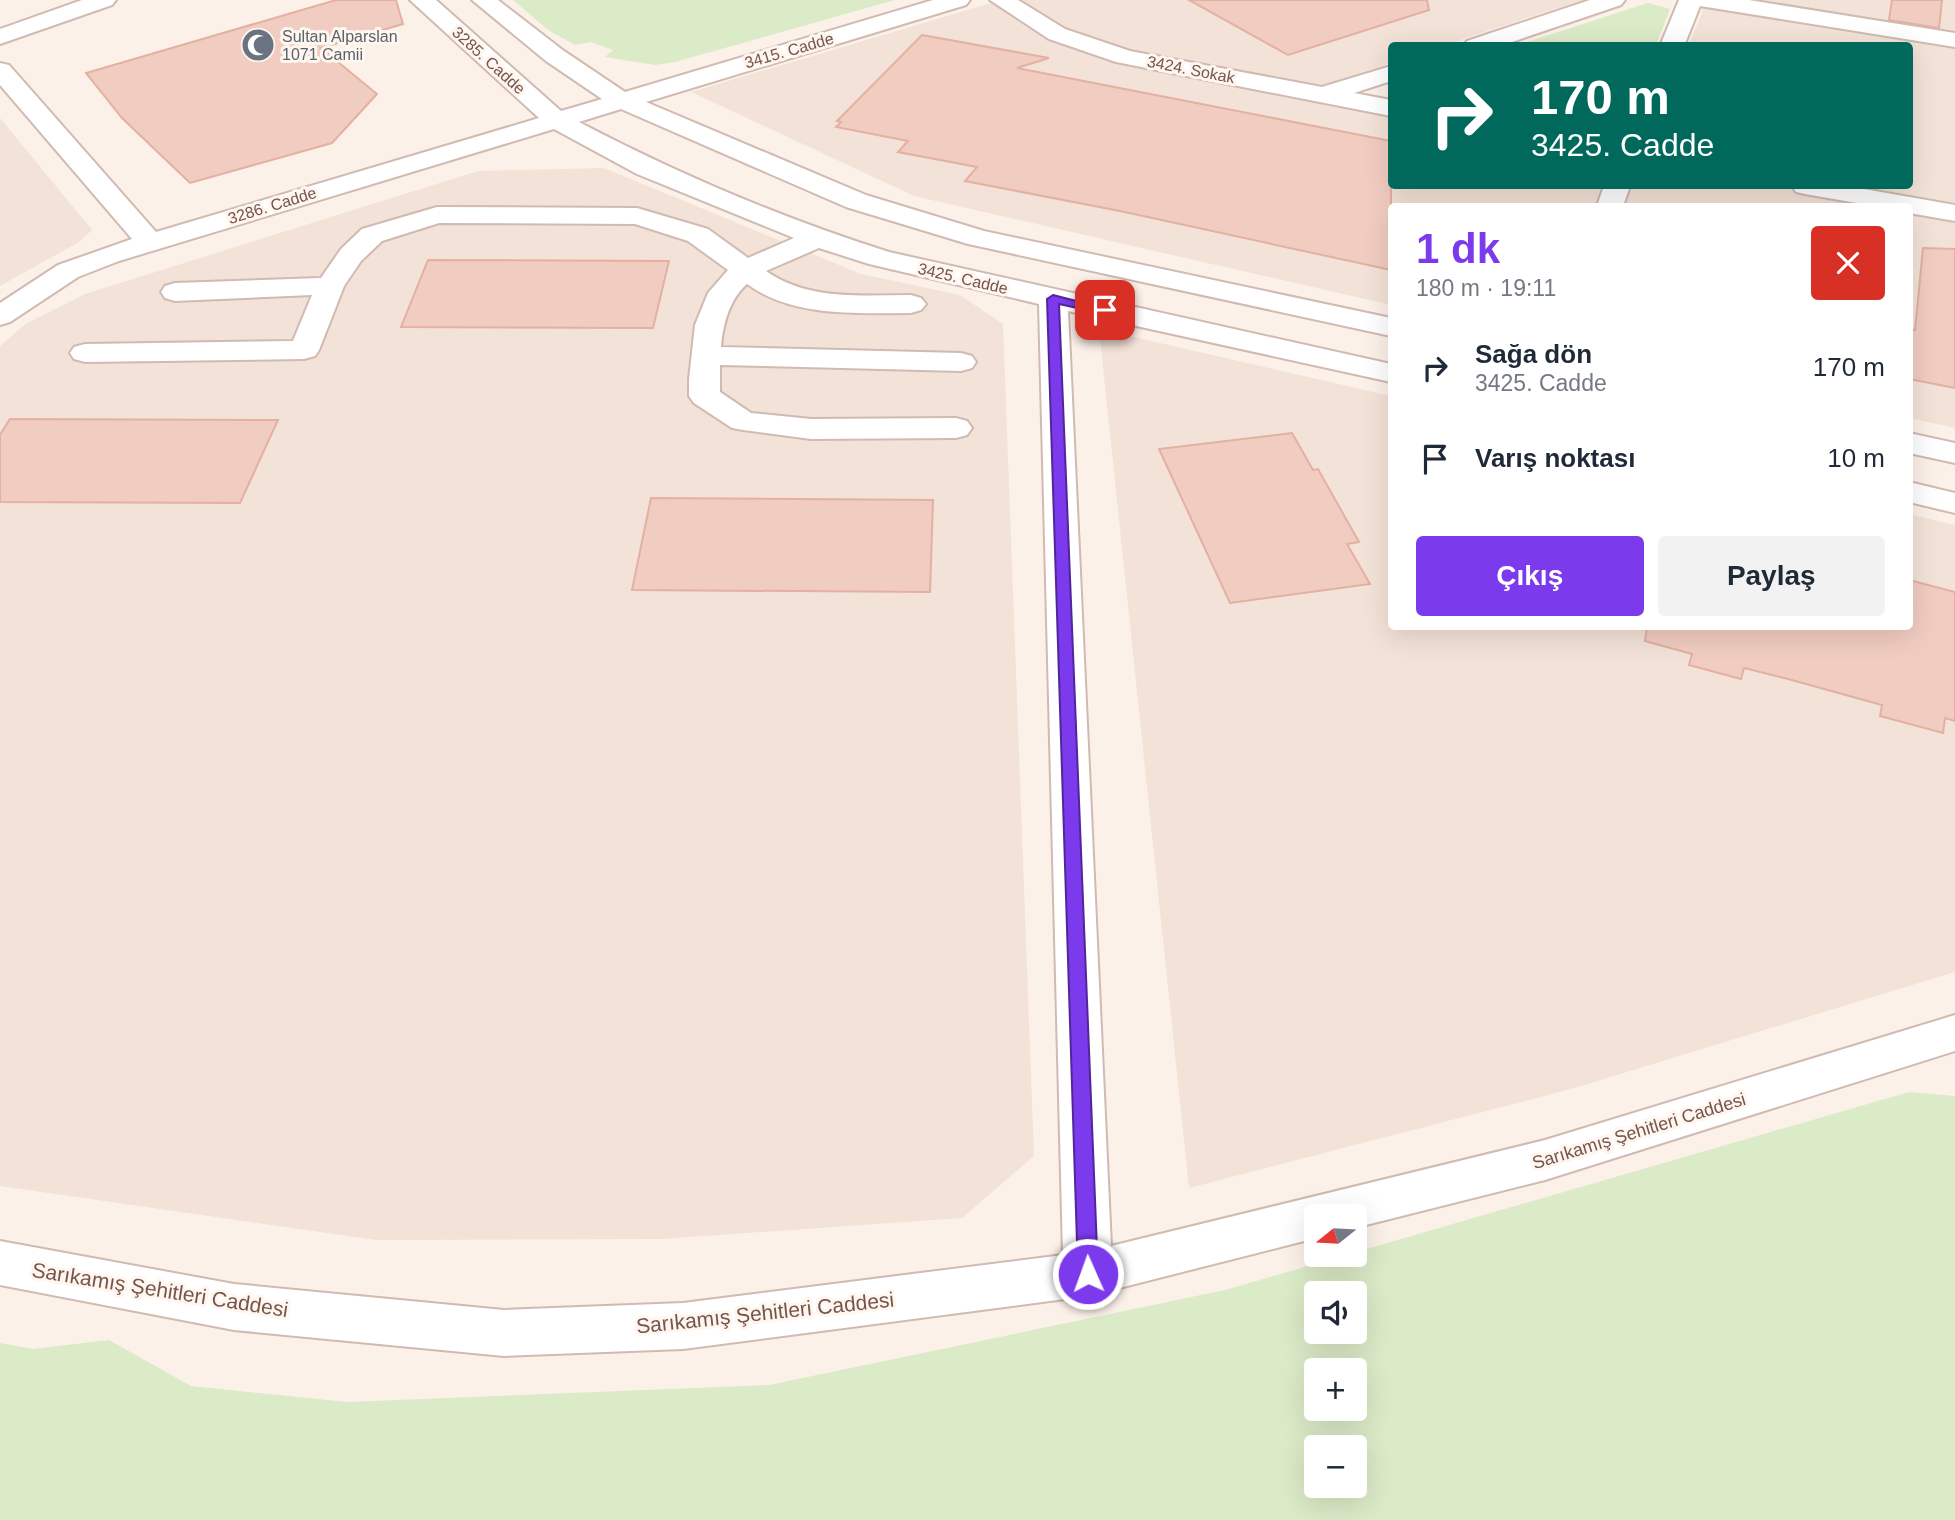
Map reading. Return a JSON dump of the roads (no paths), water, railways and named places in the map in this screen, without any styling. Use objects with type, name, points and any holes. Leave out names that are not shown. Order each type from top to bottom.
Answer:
[{"type":"street","points":[[0,37],[104,0]]},
{"type":"street","name":"3285. Cadde","points":[[422,0],[556,120]]},
{"type":"street","points":[[484,0],[555,56],[620,100],[804,181],[916,221],[978,238],[1388,326]]},
{"type":"street","name":"3415. Cadde","points":[[556,120],[958,0]]},
{"type":"street","name":"3424. Sokak","points":[[1002,0],[1057,34],[1088,47],[1125,57],[1388,107]]},
{"type":"street","points":[[1487,42],[1613,0]]},
{"type":"street","points":[[1674,42],[1691,0]]},
{"type":"street","points":[[1706,0],[1955,40]]},
{"type":"street","points":[[0,70],[150,242]]},
{"type":"street","points":[[1324,95],[1388,74]]},
{"type":"street","name":"3425. Cadde","points":[[556,120],[646,168],[817,237],[879,258],[1388,372]]},
{"type":"street","name":"3286. Cadde","points":[[0,316],[68,271],[150,242],[556,120]]},
{"type":"street","points":[[1822,189],[1899,203]]},
{"type":"street","points":[[1913,205],[1955,213]]},
{"type":"street","points":[[85,353],[304,350],[330,286],[351,255],[372,235],[437,215],[637,216],[698,235],[766,284],[794,296],[833,304],[911,304]]},
{"type":"street","points":[[817,237],[746,270],[716,301],[705,356],[705,396],[743,421],[811,429],[956,428]]},
{"type":"street","points":[[175,292],[330,286]]},
{"type":"street","points":[[1053,299],[1088,1274]]},
{"type":"street","points":[[705,356],[961,362]]},
{"type":"street","points":[[1913,444],[1955,453]]},
{"type":"street","points":[[1913,493],[1955,503]]},
{"type":"street","name":"Sarıkamış Şehitleri Caddesi","points":[[1367,1205],[1545,1160],[1955,1033]]},
{"type":"street","name":"Sarıkamış Şehitleri Caddesi","points":[[0,1263],[234,1307],[504,1333],[683,1326],[1088,1274],[1304,1220]]},
{"type":"place","name":"Sultan Alparslan 1071 Camii","points":[[258,45]]}]
